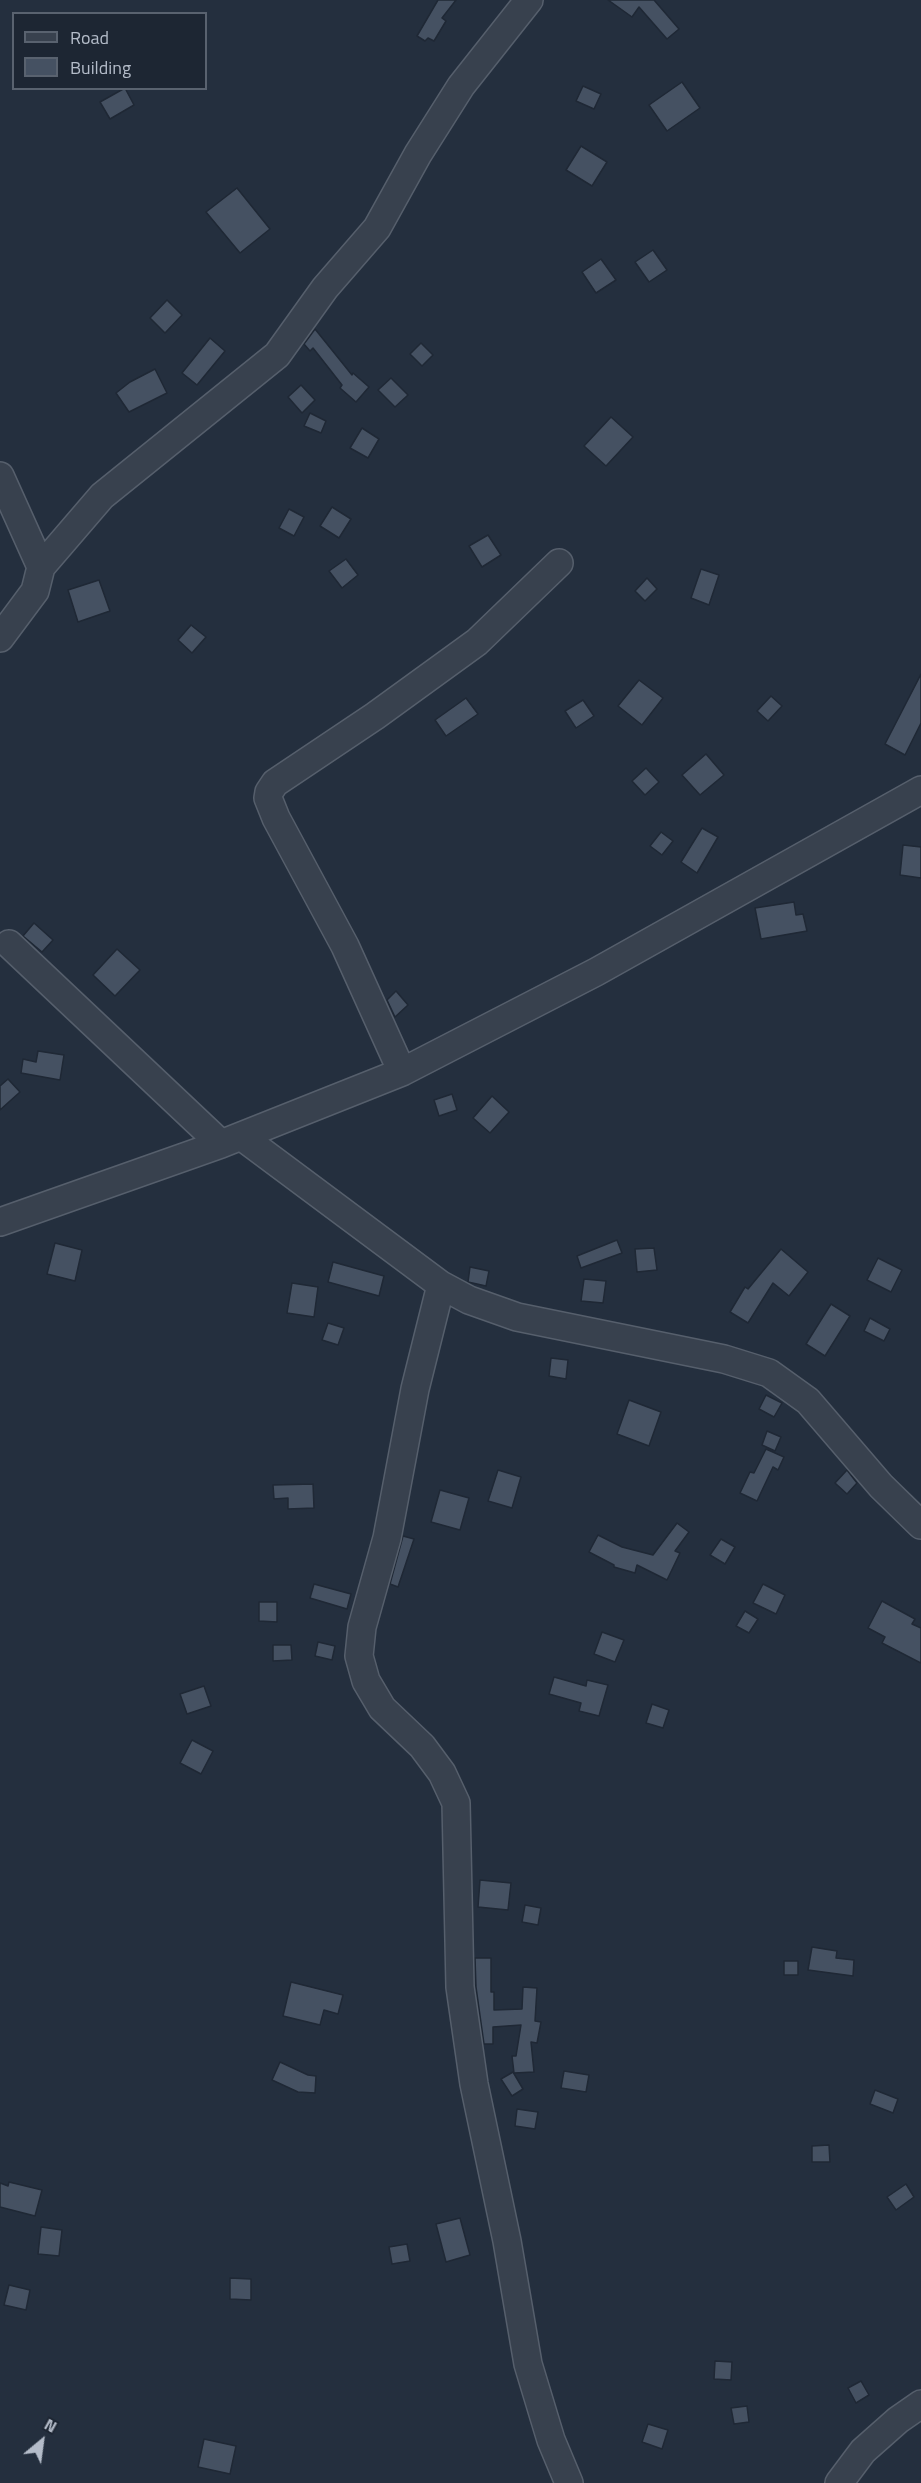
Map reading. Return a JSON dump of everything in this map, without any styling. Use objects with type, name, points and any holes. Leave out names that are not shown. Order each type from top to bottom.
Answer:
[{"type":"street","points":[[0,638],[35,591],[41,567],[102,496],[277,355],[325,288],[377,228],[418,154],[461,86],[529,0]]},
{"type":"street","points":[[0,476],[41,567]]},
{"type":"street","points":[[402,1072],[345,946],[276,818],[268,798],[269,792],[276,783],[375,716],[477,642],[559,563]]},
{"type":"street","points":[[0,1222],[231,1140],[402,1072],[596,972],[921,790]]},
{"type":"street","points":[[9,944],[231,1140],[441,1286],[469,1300],[517,1317],[724,1359],[770,1373],[808,1401],[881,1486],[921,1525]]},
{"type":"street","points":[[441,1286],[415,1389],[387,1538],[362,1627],[359,1656],[366,1681],[382,1708],[422,1746],[442,1773],[456,1803],[460,1987],[474,2084],[507,2241],[528,2364],[551,2440],[570,2483]]},
{"type":"street","points":[[839,2483],[863,2451],[898,2420],[921,2404]]},
{"type":"building","points":[[438,0],[456,0],[442,18],[446,21],[434,41],[428,38],[425,41],[417,36]]},
{"type":"building","points":[[608,0],[654,0],[679,29],[667,39],[639,7],[632,17]]},
{"type":"building","points":[[682,82],[700,108],[667,131],[649,105]]},
{"type":"building","points":[[583,86],[601,94],[594,109],[576,101]]},
{"type":"building","points":[[121,90],[126,90],[134,105],[110,119],[100,102]]},
{"type":"building","points":[[581,146],[607,162],[592,186],[566,170]]},
{"type":"building","points":[[237,188],[270,229],[240,253],[206,212]]},
{"type":"building","points":[[653,250],[667,270],[649,282],[635,262]]},
{"type":"building","points":[[601,259],[616,280],[596,293],[582,272]]},
{"type":"building","points":[[167,300],[182,315],[165,333],[150,318]]},
{"type":"building","points":[[315,329],[352,375],[353,373],[369,387],[356,402],[340,388],[342,385],[313,348],[310,351],[304,344]]},
{"type":"building","points":[[210,338],[225,351],[197,385],[182,373]]},
{"type":"building","points":[[421,343],[433,355],[422,366],[410,354]]},
{"type":"building","points":[[155,369],[167,393],[129,412],[116,393],[130,382]]},
{"type":"building","points":[[391,378],[408,395],[395,407],[378,390]]},
{"type":"building","points":[[301,385],[315,400],[302,413],[288,397]]},
{"type":"building","points":[[310,413],[326,421],[321,433],[304,426]]},
{"type":"building","points":[[611,417],[633,437],[606,466],[584,446]]},
{"type":"building","points":[[362,428],[379,439],[368,458],[350,448]]},
{"type":"building","points":[[332,507],[351,519],[339,538],[320,526]]},
{"type":"building","points":[[289,509],[304,517],[294,536],[279,528]]},
{"type":"building","points":[[488,535],[501,555],[482,567],[469,546]]},
{"type":"building","points":[[346,559],[358,575],[342,588],[329,571]]},
{"type":"building","points":[[701,569],[719,575],[709,605],[691,598]]},
{"type":"building","points":[[647,578],[657,589],[645,601],[635,591]]},
{"type":"building","points":[[99,580],[110,611],[78,622],[68,590]]},
{"type":"building","points":[[191,625],[206,637],[192,653],[178,640]]},
{"type":"building","points":[[921,674],[921,723],[905,755],[885,744]]},
{"type":"building","points":[[639,680],[663,698],[642,725],[618,706]]},
{"type":"building","points":[[771,696],[782,706],[768,721],[757,711]]},
{"type":"building","points":[[466,698],[478,714],[446,736],[435,720]]},
{"type":"building","points":[[583,700],[594,716],[576,728],[565,711]]},
{"type":"building","points":[[706,754],[724,775],[700,795],[682,775]]},
{"type":"building","points":[[646,768],[659,782],[645,795],[632,781]]},
{"type":"building","points":[[702,828],[718,837],[697,873],[681,862]]},
{"type":"building","points":[[661,832],[673,841],[662,855],[650,846]]},
{"type":"building","points":[[903,845],[921,847],[921,878],[900,875]]},
{"type":"building","points":[[794,902],[796,915],[803,914],[807,931],[761,939],[755,908]]},
{"type":"building","points":[[34,923],[53,940],[42,952],[23,936]]},
{"type":"building","points":[[117,949],[140,970],[115,996],[93,975]]},
{"type":"building","points":[[396,991],[408,1005],[395,1017],[387,1000]]},
{"type":"building","points":[[38,1051],[64,1055],[60,1080],[21,1073],[23,1059],[36,1062]]},
{"type":"building","points":[[8,1079],[20,1092],[0,1110],[0,1086]]},
{"type":"building","points":[[452,1094],[457,1110],[439,1116],[434,1100]]},
{"type":"building","points":[[492,1096],[509,1112],[490,1133],[473,1118]]},
{"type":"building","points":[[617,1240],[622,1253],[581,1268],[577,1256]]},
{"type":"building","points":[[55,1243],[82,1250],[75,1281],[47,1274]]},
{"type":"building","points":[[654,1248],[657,1270],[637,1272],[635,1249]]},
{"type":"building","points":[[781,1249],[808,1272],[789,1296],[773,1283],[748,1323],[730,1312],[745,1287],[748,1289]]},
{"type":"building","points":[[878,1258],[902,1270],[891,1292],[867,1280]]},
{"type":"building","points":[[333,1262],[384,1276],[379,1296],[328,1282]]},
{"type":"building","points":[[470,1267],[489,1271],[486,1286],[468,1282]]},
{"type":"building","points":[[584,1279],[606,1281],[603,1303],[581,1301]]},
{"type":"building","points":[[292,1283],[318,1287],[314,1317],[287,1313]]},
{"type":"building","points":[[831,1304],[850,1316],[825,1356],[806,1344]]},
{"type":"building","points":[[870,1318],[890,1329],[884,1341],[864,1331]]},
{"type":"building","points":[[328,1323],[344,1328],[338,1345],[322,1340]]},
{"type":"building","points":[[551,1358],[568,1360],[566,1379],[549,1376]]},
{"type":"building","points":[[766,1395],[782,1403],[774,1417],[759,1409]]},
{"type":"building","points":[[629,1400],[661,1412],[649,1446],[617,1434]]},
{"type":"building","points":[[767,1431],[781,1437],[775,1451],[762,1445]]},
{"type":"building","points":[[766,1449],[784,1457],[778,1470],[773,1467],[757,1501],[740,1493],[750,1472],[754,1473]]},
{"type":"building","points":[[498,1470],[521,1477],[512,1508],[488,1501]]},
{"type":"building","points":[[847,1470],[857,1483],[847,1494],[835,1483]]},
{"type":"building","points":[[313,1484],[314,1508],[288,1509],[288,1498],[274,1499],[273,1485]]},
{"type":"building","points":[[440,1490],[469,1498],[460,1530],[431,1522]]},
{"type":"building","points":[[677,1523],[689,1532],[675,1551],[680,1553],[667,1580],[637,1565],[635,1573],[614,1567],[589,1552],[598,1535],[622,1547],[653,1555]]},
{"type":"building","points":[[403,1536],[414,1539],[398,1587],[390,1584]]},
{"type":"building","points":[[721,1539],[735,1547],[725,1564],[710,1555]]},
{"type":"building","points":[[314,1584],[351,1594],[347,1609],[310,1598]]},
{"type":"building","points":[[763,1584],[785,1595],[776,1614],[753,1603]]},
{"type":"building","points":[[882,1601],[915,1619],[912,1624],[921,1628],[921,1663],[882,1643],[885,1637],[868,1628]]},
{"type":"building","points":[[259,1602],[277,1602],[277,1622],[259,1621]]},
{"type":"building","points":[[745,1611],[758,1619],[749,1633],[736,1626]]},
{"type":"building","points":[[602,1632],[624,1640],[615,1662],[594,1654]]},
{"type":"building","points":[[318,1642],[335,1646],[332,1660],[315,1656]]},
{"type":"building","points":[[273,1645],[291,1645],[292,1660],[273,1661]]},
{"type":"building","points":[[554,1677],[586,1686],[587,1680],[608,1685],[599,1716],[579,1711],[581,1703],[549,1694]]},
{"type":"building","points":[[204,1686],[211,1706],[187,1714],[180,1694]]},
{"type":"building","points":[[652,1704],[669,1710],[663,1728],[646,1723]]},
{"type":"building","points":[[192,1740],[213,1751],[201,1774],[180,1763]]},
{"type":"building","points":[[480,1880],[511,1883],[508,1910],[478,1907]]},
{"type":"building","points":[[525,1905],[541,1908],[538,1925],[522,1922]]},
{"type":"building","points":[[812,1947],[837,1951],[836,1958],[854,1960],[853,1976],[808,1970]]},
{"type":"building","points":[[475,1958],[491,1958],[491,1992],[494,1992],[494,2010],[522,2009],[523,1987],[537,1988],[535,2021],[541,2022],[537,2043],[531,2042],[534,2072],[514,2073],[512,2056],[516,2056],[521,2025],[493,2027],[493,2044],[484,2044],[476,1987]]},
{"type":"building","points":[[784,1961],[798,1961],[798,1975],[784,1975]]},
{"type":"building","points":[[291,1982],[343,1995],[338,2014],[324,2010],[320,2025],[283,2016]]},
{"type":"building","points":[[280,2062],[308,2075],[316,2076],[315,2093],[298,2092],[272,2080]]},
{"type":"building","points":[[564,2071],[589,2075],[586,2092],[561,2088]]},
{"type":"building","points":[[513,2072],[523,2089],[512,2096],[501,2079]]},
{"type":"building","points":[[875,2090],[898,2099],[893,2113],[870,2104]]},
{"type":"building","points":[[517,2109],[538,2112],[535,2129],[515,2126]]},
{"type":"building","points":[[829,2145],[830,2162],[812,2162],[812,2146]]},
{"type":"building","points":[[9,2182],[42,2190],[35,2216],[0,2207],[0,2183],[8,2186]]},
{"type":"building","points":[[906,2184],[914,2197],[896,2210],[887,2197]]},
{"type":"building","points":[[460,2218],[470,2255],[446,2262],[436,2224]]},
{"type":"building","points":[[41,2227],[62,2230],[59,2256],[38,2254]]},
{"type":"building","points":[[407,2244],[410,2261],[392,2264],[389,2247]]},
{"type":"building","points":[[230,2278],[251,2279],[251,2300],[230,2299]]},
{"type":"building","points":[[9,2285],[30,2290],[26,2310],[4,2305]]},
{"type":"building","points":[[715,2361],[732,2362],[731,2380],[714,2379]]},
{"type":"building","points":[[861,2381],[869,2395],[856,2403],[848,2388]]},
{"type":"building","points":[[747,2406],[749,2422],[734,2424],[731,2408]]},
{"type":"building","points":[[648,2424],[668,2430],[662,2449],[642,2442]]},
{"type":"building","points":[[204,2439],[236,2446],[230,2474],[198,2467]]}]
